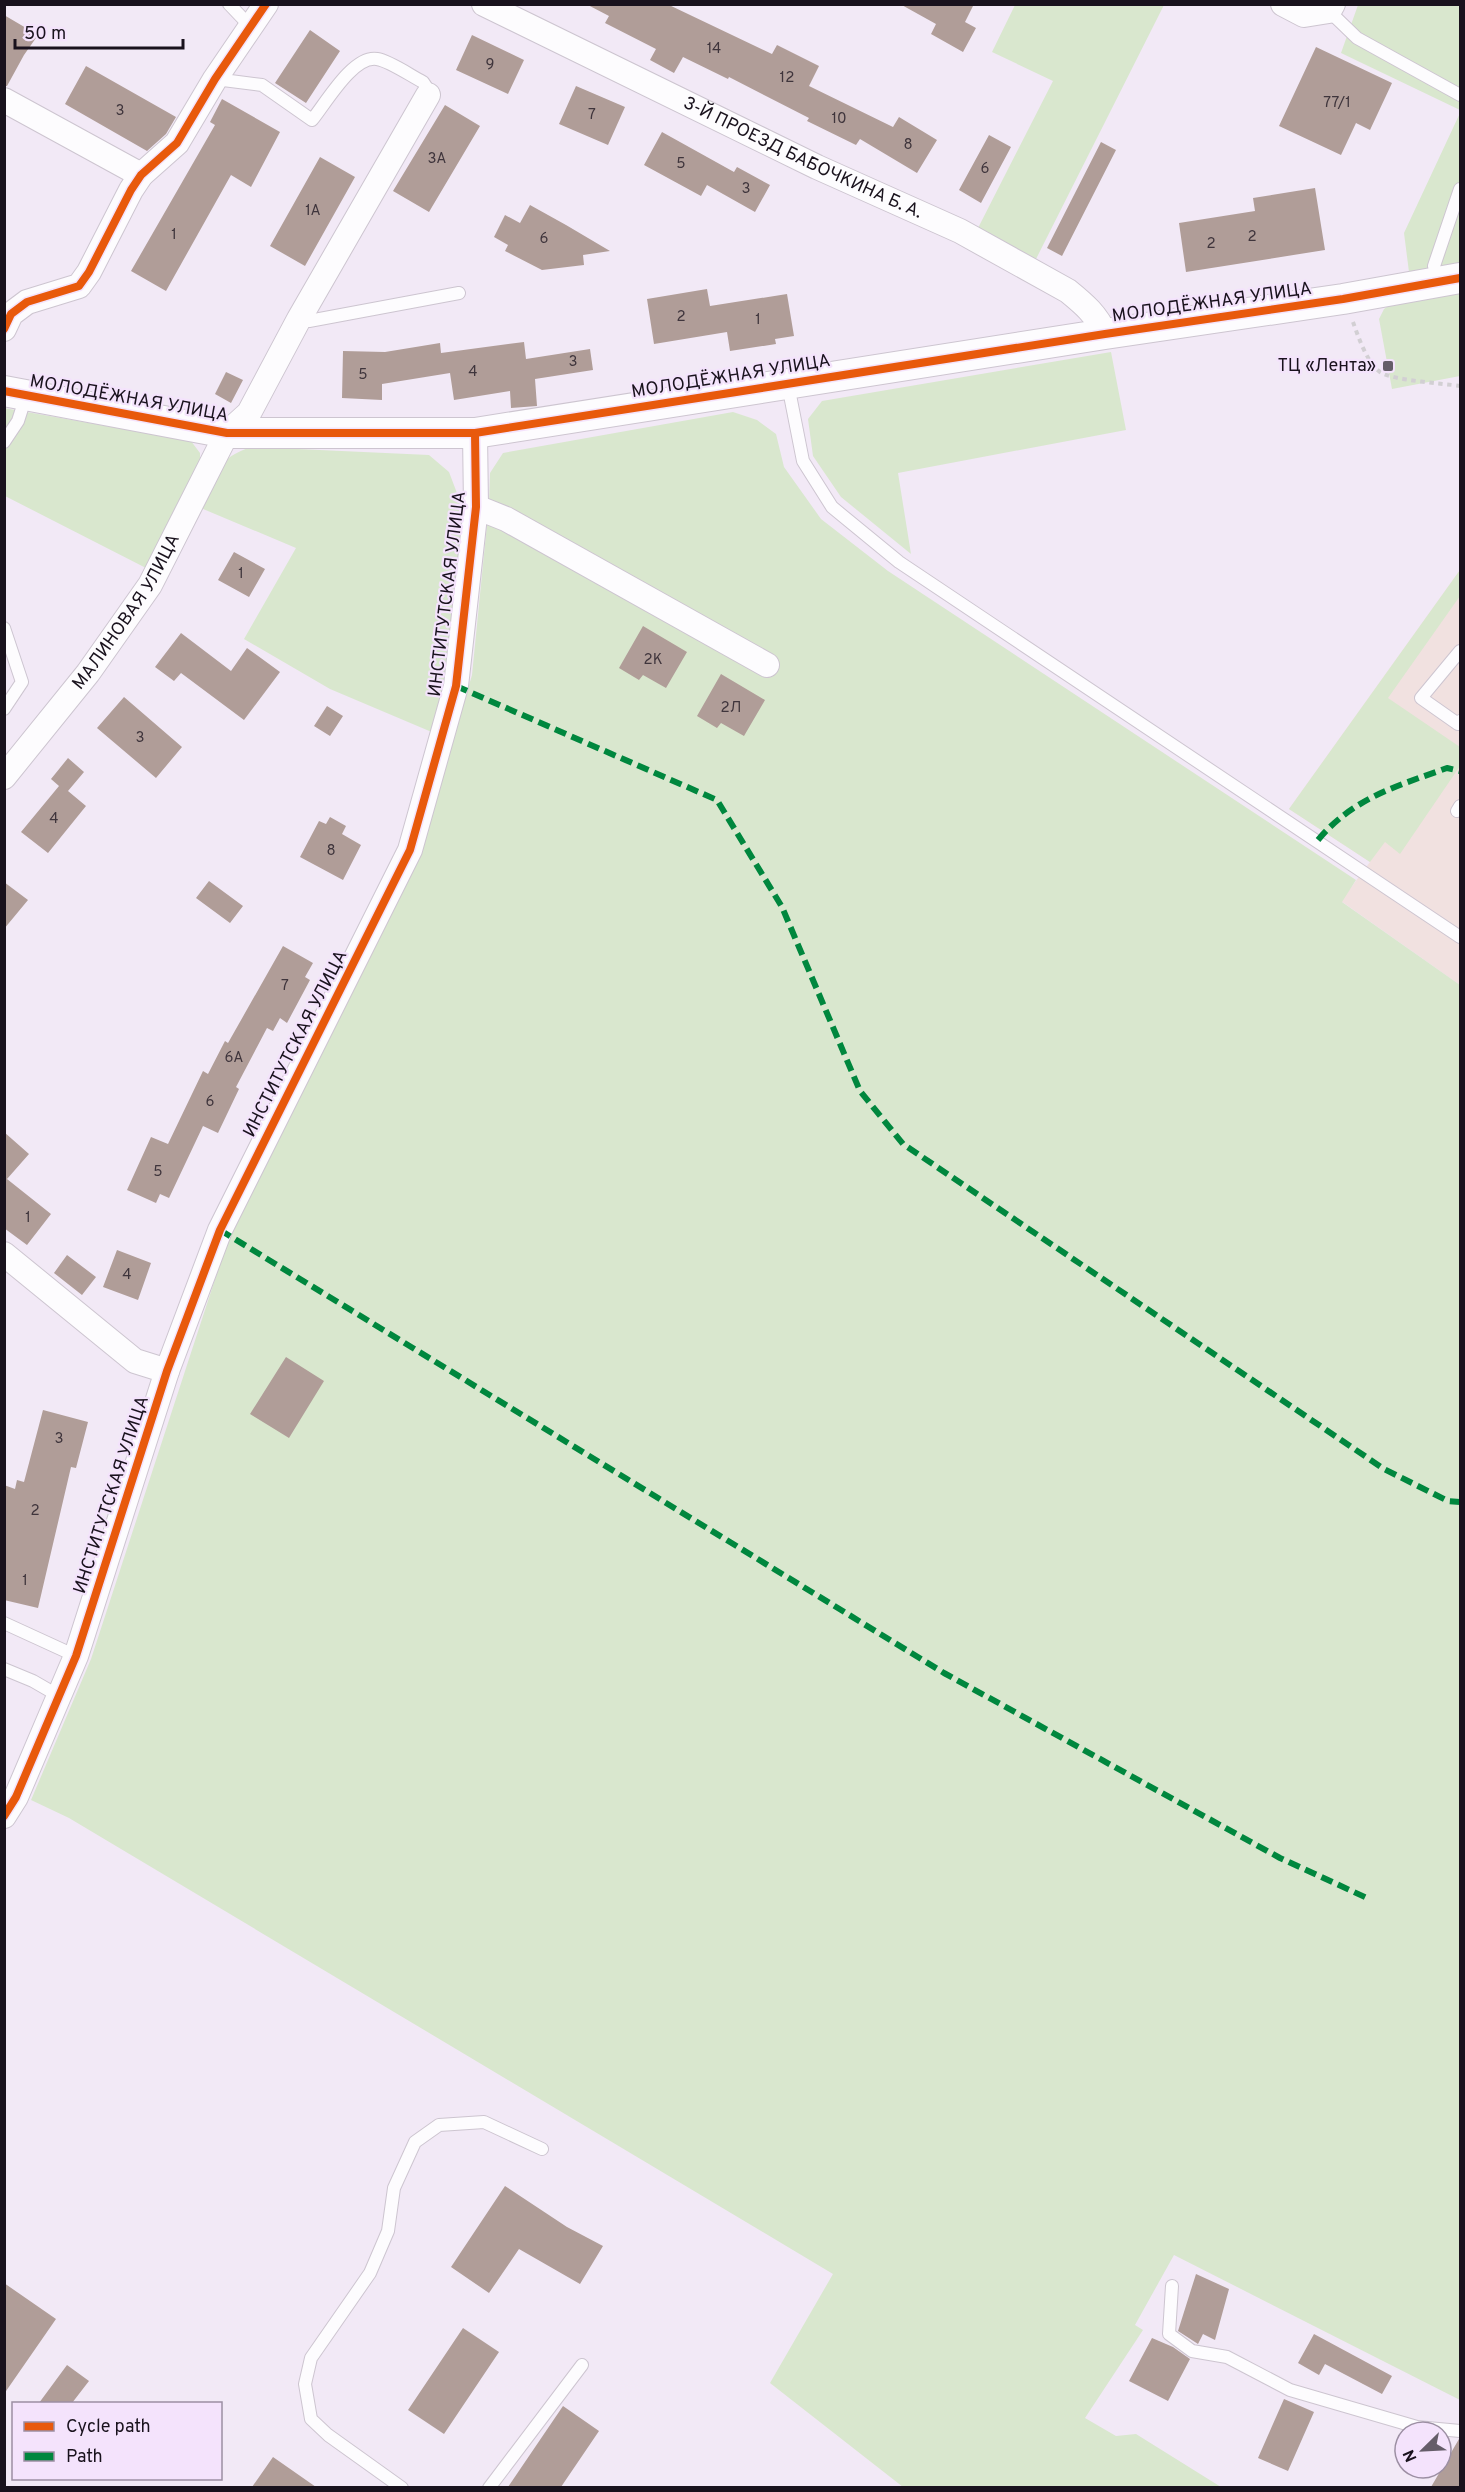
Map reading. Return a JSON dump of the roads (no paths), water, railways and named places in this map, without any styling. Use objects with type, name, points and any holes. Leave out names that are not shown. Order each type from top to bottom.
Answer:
[{"type":"street","points":[[4,329],[11,314],[27,302],[79,286],[89,272],[131,190],[141,175],[177,143],[215,79],[266,4]]},
{"type":"street","name":"3-Й ПРОЕЗД БАБОЧКИНА Б. А.","points":[[484,4],[817,167],[960,231],[1068,291],[1098,319],[1105,334]]},
{"type":"street","points":[[1283,4],[1304,15],[1331,8]]},
{"type":"street","name":"МОЛОДЁЖНАЯ УЛИЦА","points":[[227,433],[249,413],[299,320],[428,95]]},
{"type":"street","points":[[4,100],[141,175]]},
{"type":"street","name":"МОЛОДЁЖНАЯ УЛИЦА","points":[[15,393],[227,433],[475,433],[1343,299],[1449,279]]},
{"type":"street","name":"МАЛИНОВАЯ УЛИЦА","points":[[4,777],[88,673],[150,585],[227,433]]},
{"type":"street","name":"ИНСТИТУТСКАЯ УЛИЦА","points":[[4,1816],[16,1797],[76,1656],[167,1371],[220,1230],[410,850],[456,686],[477,507],[475,433]]},
{"type":"street","points":[[477,507],[506,519],[767,665]]},
{"type":"street","points":[[4,1254],[135,1361],[167,1371]]},
{"type":"lane","points":[[229,4],[250,26]]},
{"type":"lane","points":[[1331,8],[1358,38],[1461,95]]},
{"type":"lane","points":[[215,79],[262,85],[312,120],[354,66],[364,61],[378,59],[423,82],[428,95]]},
{"type":"lane","points":[[1449,279],[1434,266],[1461,189]]},
{"type":"lane","points":[[299,320],[309,321],[459,293]]},
{"type":"lane","points":[[788,383],[803,461],[832,507],[899,562],[1461,937]]},
{"type":"lane","points":[[4,442],[18,421],[15,393]]},
{"type":"lane","points":[[4,628],[22,682],[4,709]]},
{"type":"lane","points":[[1461,651],[1421,698],[1458,724],[1461,721]]},
{"type":"lane","points":[[4,1623],[76,1656]]},
{"type":"lane","points":[[4,1669],[33,1681],[59,1696]]},
{"type":"lane","points":[[402,2487],[328,2435],[311,2419],[306,2384],[311,2358],[370,2273],[388,2231],[394,2188],[415,2142],[439,2125],[484,2122],[542,2149]]},
{"type":"lane","points":[[1172,2286],[1169,2334],[1192,2351],[1227,2357],[1290,2390],[1417,2427],[1461,2432]]},
{"type":"lane","points":[[489,2487],[582,2365]]},
{"type":"place","name":"ТЦ «Лента»","points":[[1388,366]]}]
